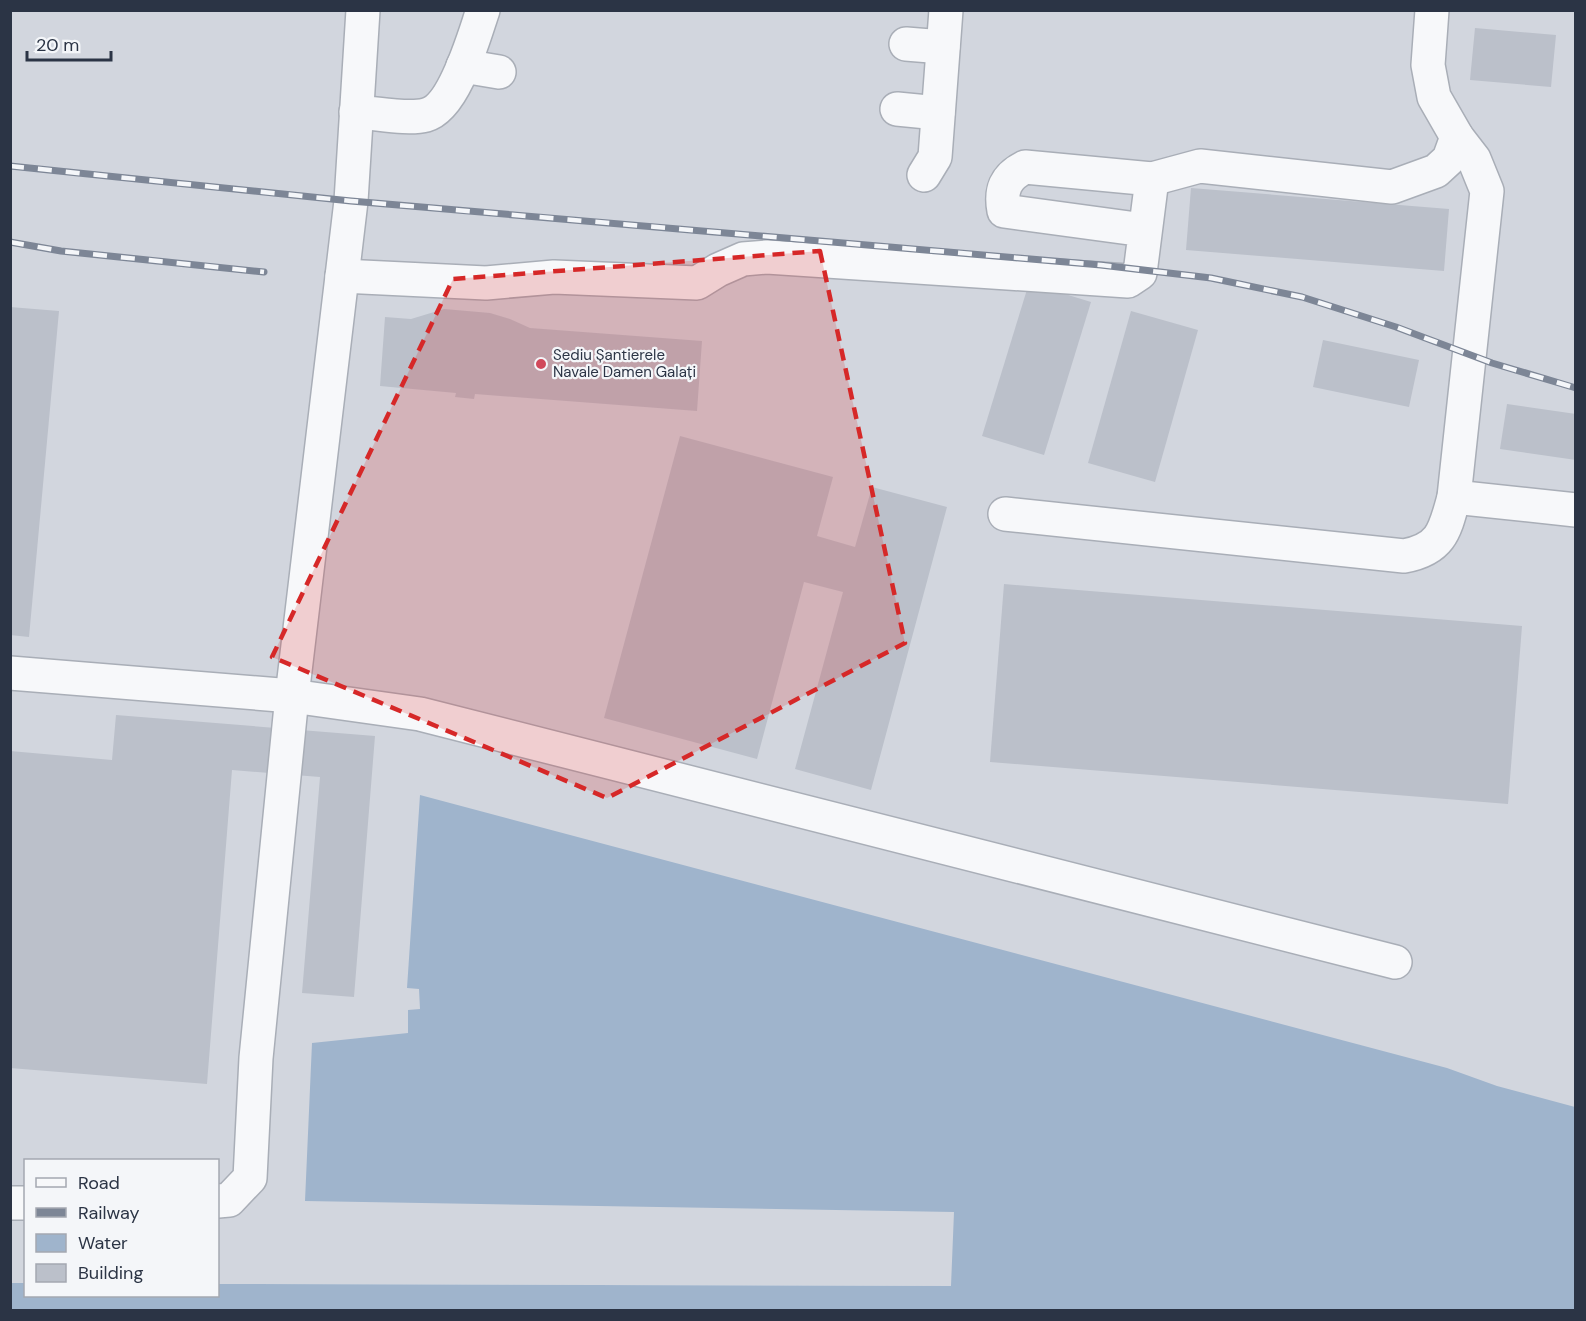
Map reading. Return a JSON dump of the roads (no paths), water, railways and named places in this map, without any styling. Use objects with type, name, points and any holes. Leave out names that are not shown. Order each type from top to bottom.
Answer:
[{"type":"lane","points":[[219,1201],[229,1200],[250,1178],[256,1058],[292,696],[351,201],[363,10]]},
{"type":"lane","points":[[356,112],[414,117],[429,115],[441,105],[453,89],[483,10]]},
{"type":"lane","points":[[924,175],[935,157],[946,10]]},
{"type":"lane","points":[[1005,514],[1404,556],[1422,553],[1438,541],[1446,526],[1454,497],[1487,191],[1474,159],[1457,137],[1434,97],[1428,65],[1432,10]]},
{"type":"lane","points":[[906,44],[943,47]]},
{"type":"lane","points":[[462,66],[499,72]]},
{"type":"lane","points":[[897,109],[938,113]]},
{"type":"lane","points":[[1144,230],[1004,211],[1001,198],[1006,180],[1014,172],[1025,167],[1152,178],[1200,166],[1392,187],[1436,171],[1449,159],[1457,137]]},
{"type":"lane","points":[[342,276],[486,283],[554,277],[697,284],[718,270],[743,259],[767,257],[1128,281],[1140,273],[1152,178]]},
{"type":"lane","points":[[1454,497],[1575,510]]},
{"type":"lane","points":[[10,672],[292,696],[420,714],[1395,962]]},
{"type":"water","points":[[420,795],[1447,1068],[1497,1086],[1575,1107],[1575,1310],[11,1310],[11,1283],[24,1283],[24,1297],[219,1297],[219,1284],[951,1286],[954,1212],[305,1201],[312,1043],[408,1033],[408,1010],[420,1009],[419,989],[407,988]]},
{"type":"railway","points":[[10,166],[351,201],[1101,265],[1211,278],[1302,297],[1396,327],[1492,363],[1576,388]]},
{"type":"railway","points":[[10,242],[61,251],[264,272]]},
{"type":"place","name":"Sediu Șantierele Navale Damen Galați","points":[[541,364]]}]
